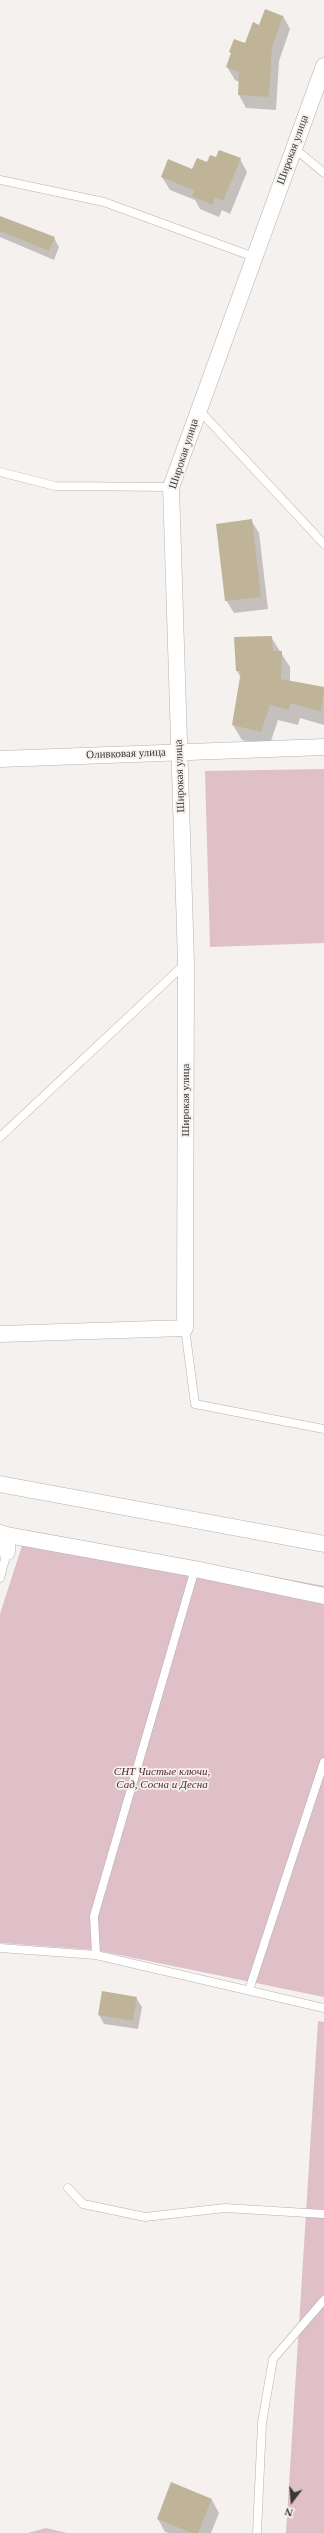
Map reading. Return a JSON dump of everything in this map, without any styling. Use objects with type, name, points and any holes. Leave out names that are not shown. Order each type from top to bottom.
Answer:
[{"type":"street","name":"Широкая улица","points":[[185,1328],[186,962],[171,487],[324,66]]},
{"type":"street","name":"Оливковая улица","points":[[0,759],[324,747]]},
{"type":"street","points":[[0,1334],[185,1328]]},
{"type":"street","points":[[0,1484],[324,1544]]},
{"type":"street","points":[[7,1552],[3,1534],[195,1569],[324,1596]]},
{"type":"lane","points":[[294,148],[324,173]]},
{"type":"lane","points":[[0,180],[104,202],[254,257]]},
{"type":"lane","points":[[199,410],[324,544]]},
{"type":"lane","points":[[0,472],[55,486],[171,487]]},
{"type":"lane","points":[[0,1137],[186,962]]},
{"type":"lane","points":[[185,1328],[195,1404],[324,1429]]},
{"type":"lane","points":[[0,1578],[7,1552]]},
{"type":"lane","points":[[96,1955],[94,1916],[195,1569]]},
{"type":"lane","points":[[248,1990],[324,1762]]},
{"type":"lane","points":[[0,1948],[96,1955],[324,2008]]},
{"type":"lane","points":[[68,2188],[83,2204],[145,2217],[225,2208],[324,2214]]},
{"type":"lane","points":[[257,2533],[262,2423],[273,2359],[324,2300]]},
{"type":"green space","points":[[324,769],[324,943],[210,947],[205,771]]},
{"type":"green space","name":"СНТ Чистые ключи, Сад, Сосна и Десна","points":[[27,1530],[324,1586],[324,1997],[95,1950],[0,1943],[0,1614]]},
{"type":"green space","points":[[318,2021],[324,2022],[324,2533],[286,2533]]},
{"type":"green space","points":[[46,2528],[67,2533],[28,2533]]},
{"type":"building","points":[[265,9],[283,16],[272,47],[269,97],[238,95],[239,72],[226,67],[231,53],[229,52],[234,39],[245,43],[253,22],[259,25]]},
{"type":"building","points":[[219,150],[241,158],[223,201],[215,198],[212,205],[192,196],[194,190],[161,177],[168,159],[192,169],[197,158],[207,162],[210,155],[216,157]]},
{"type":"building","points":[[0,216],[55,237],[49,251],[0,231]]},
{"type":"building","points":[[252,519],[261,597],[225,601],[216,524]]},
{"type":"building","points":[[272,636],[273,651],[282,651],[281,679],[324,687],[321,712],[291,703],[289,710],[270,705],[261,732],[232,725],[241,671],[236,671],[234,637]]},
{"type":"building","points":[[102,1991],[137,1997],[133,2021],[98,2015]]},
{"type":"building","points":[[171,2482],[212,2499],[198,2533],[192,2533],[157,2519]]}]
